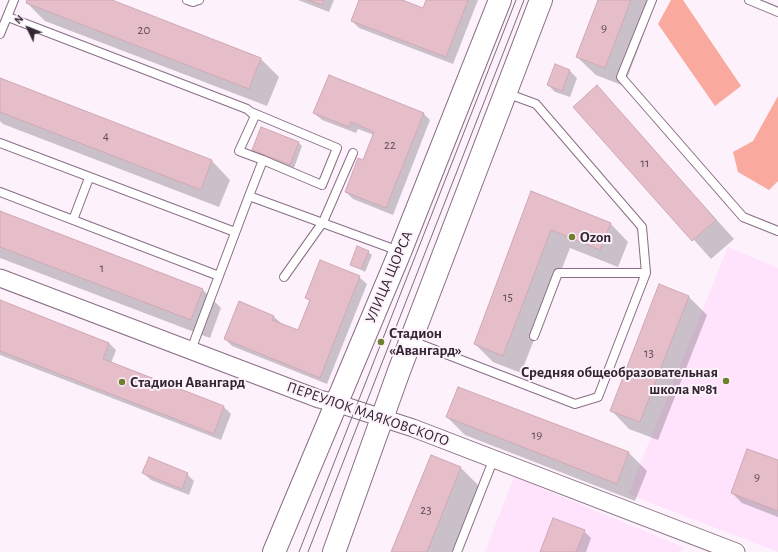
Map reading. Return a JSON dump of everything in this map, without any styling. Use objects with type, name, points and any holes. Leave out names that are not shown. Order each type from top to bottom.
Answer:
[{"type":"main road","name":"УЛИЦА ЩОРСА","points":[[274,552],[400,252],[500,0]]},
{"type":"main road","points":[[334,552],[411,341],[541,0]]},
{"type":"street","name":"ПЕРЕУЛОК МАЯКОВСКОГО","points":[[0,278],[319,399],[336,403],[494,458],[736,552]]},
{"type":"lane","points":[[0,34],[14,0]]},
{"type":"lane","points":[[186,0],[193,2],[199,0]]},
{"type":"lane","points":[[652,0],[621,77],[743,217],[778,231]]},
{"type":"lane","points":[[749,0],[778,12]]},
{"type":"lane","points":[[8,17],[247,110],[255,116],[337,148],[322,185],[240,151],[255,116]]},
{"type":"lane","points":[[411,341],[575,404],[598,397],[646,273],[642,227],[536,104],[505,93]]},
{"type":"lane","points":[[0,143],[89,178],[236,232]]},
{"type":"lane","points":[[284,277],[323,222],[353,153]]},
{"type":"lane","points":[[191,350],[263,160]]},
{"type":"lane","points":[[73,220],[89,178]]},
{"type":"lane","points":[[0,192],[218,276]]},
{"type":"lane","points":[[249,196],[323,222],[400,252]]},
{"type":"lane","points":[[534,336],[558,272],[646,273]]},
{"type":"lane","points":[[457,552],[494,458]]},
{"type":"shaded area","points":[[671,0],[683,0],[741,86],[715,106],[658,24]]},
{"type":"shaded area","points":[[778,96],[778,181],[769,190],[738,172],[733,152],[753,141]]},
{"type":"shaded area","name":"Средняя общеобразовательная школа №81","points":[[728,247],[778,268],[778,552],[628,494]]},
{"type":"shaded area","points":[[514,477],[683,547],[681,552],[485,552]]},
{"type":"building","points":[[27,0],[112,0],[261,58],[249,89],[26,3]]},
{"type":"building","points":[[308,0],[324,0],[322,5]]},
{"type":"building","points":[[359,0],[402,0],[423,8],[426,0],[468,0],[446,57],[351,21]]},
{"type":"building","points":[[598,0],[631,0],[605,68],[576,57]]},
{"type":"building","points":[[555,64],[570,70],[562,91],[547,85]]},
{"type":"building","points":[[329,75],[424,113],[386,208],[345,192],[358,158],[363,160],[374,132],[351,122],[349,127],[313,113]]},
{"type":"building","points":[[0,78],[212,160],[201,190],[0,112]]},
{"type":"building","points":[[597,85],[716,220],[692,241],[573,107]]},
{"type":"building","points":[[261,127],[299,142],[290,165],[252,150]]},
{"type":"building","points":[[531,191],[611,223],[600,250],[551,230],[503,356],[474,344]]},
{"type":"building","points":[[0,211],[203,289],[191,320],[0,247]]},
{"type":"building","points":[[357,246],[369,251],[361,269],[350,265]]},
{"type":"building","points":[[320,260],[360,276],[320,378],[224,339],[239,301],[274,316],[272,320],[298,330],[310,300],[305,298]]},
{"type":"building","points":[[659,284],[689,296],[640,422],[610,411]]},
{"type":"building","name":"Стадион Авангард","points":[[0,300],[109,343],[103,359],[224,406],[214,434],[0,351]]},
{"type":"building","points":[[458,387],[629,452],[617,484],[446,417]]},
{"type":"building","points":[[747,449],[778,460],[778,511],[731,493]]},
{"type":"building","points":[[431,455],[461,467],[427,552],[391,552]]},
{"type":"building","points":[[149,457],[188,473],[182,489],[142,473]]},
{"type":"building","points":[[553,518],[585,530],[576,552],[540,552]]},
{"type":"tram line","points":[[299,552],[516,0]]},
{"type":"tram line","points":[[308,552],[524,0]]},
{"type":"place","name":"Ozon","points":[[572,237]]},
{"type":"place","name":"Стадион «Авангард»","points":[[381,342]]},
{"type":"place","name":"Средняя общеобразовательная школа №81","points":[[726,381]]},
{"type":"place","name":"Стадион Авангард","points":[[122,382]]}]
